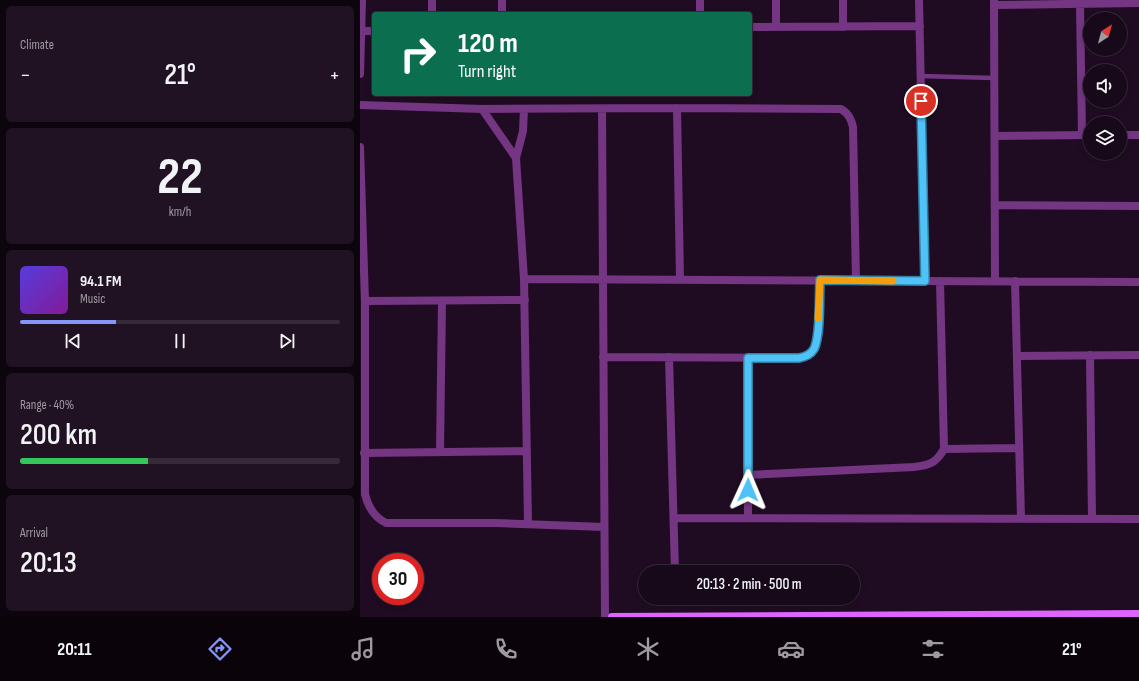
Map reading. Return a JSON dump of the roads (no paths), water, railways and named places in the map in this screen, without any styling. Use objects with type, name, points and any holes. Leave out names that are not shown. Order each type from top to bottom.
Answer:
[{"type":"street","points":[[360,74],[362,0]]},
{"type":"street","points":[[432,0],[432,12]]},
{"type":"street","points":[[502,0],[502,12]]},
{"type":"street","points":[[700,0],[700,12]]},
{"type":"street","points":[[776,0],[776,27]]},
{"type":"street","points":[[843,0],[843,27]]},
{"type":"street","points":[[919,0],[925,281]]},
{"type":"street","points":[[995,281],[994,2],[1080,4],[1139,3]]},
{"type":"street","points":[[1080,4],[1085,116]]},
{"type":"street","points":[[752,28],[920,26]]},
{"type":"street","points":[[362,31],[372,31]]},
{"type":"street","points":[[360,105],[482,109],[677,108],[841,110],[847,113],[853,127],[856,281]]},
{"type":"street","points":[[677,108],[680,280]]},
{"type":"street","points":[[482,109],[516,158]]},
{"type":"street","points":[[524,109],[522,131],[516,158],[525,300],[528,524]]},
{"type":"street","points":[[602,109],[605,617]]},
{"type":"street","points":[[995,136],[1083,135]]},
{"type":"street","points":[[1127,135],[1139,135]]},
{"type":"street","points":[[360,147],[365,301],[365,494],[370,509],[380,520],[386,522],[528,524],[604,527]]},
{"type":"street","points":[[995,205],[1139,206]]},
{"type":"street","points":[[524,279],[1139,282]]},
{"type":"street","points":[[604,357],[806,357],[815,346],[818,336],[820,280]]},
{"type":"street","points":[[748,475],[914,468],[927,465],[938,459],[944,449],[940,281]]},
{"type":"street","points":[[1016,281],[1021,519]]},
{"type":"street","points":[[365,301],[525,300]]},
{"type":"street","points":[[440,452],[442,301]]},
{"type":"street","points":[[1090,355],[1092,519]]},
{"type":"street","points":[[1017,356],[1139,355]]},
{"type":"street","points":[[669,357],[675,518],[675,565]]},
{"type":"street","points":[[748,358],[748,518]]},
{"type":"street","points":[[944,449],[1019,448]]},
{"type":"street","points":[[364,453],[527,451]]},
{"type":"street","points":[[675,518],[1139,519]]},
{"type":"street","points":[[612,617],[1139,614]]},
{"type":"lane","points":[[921,76],[994,78]]}]
